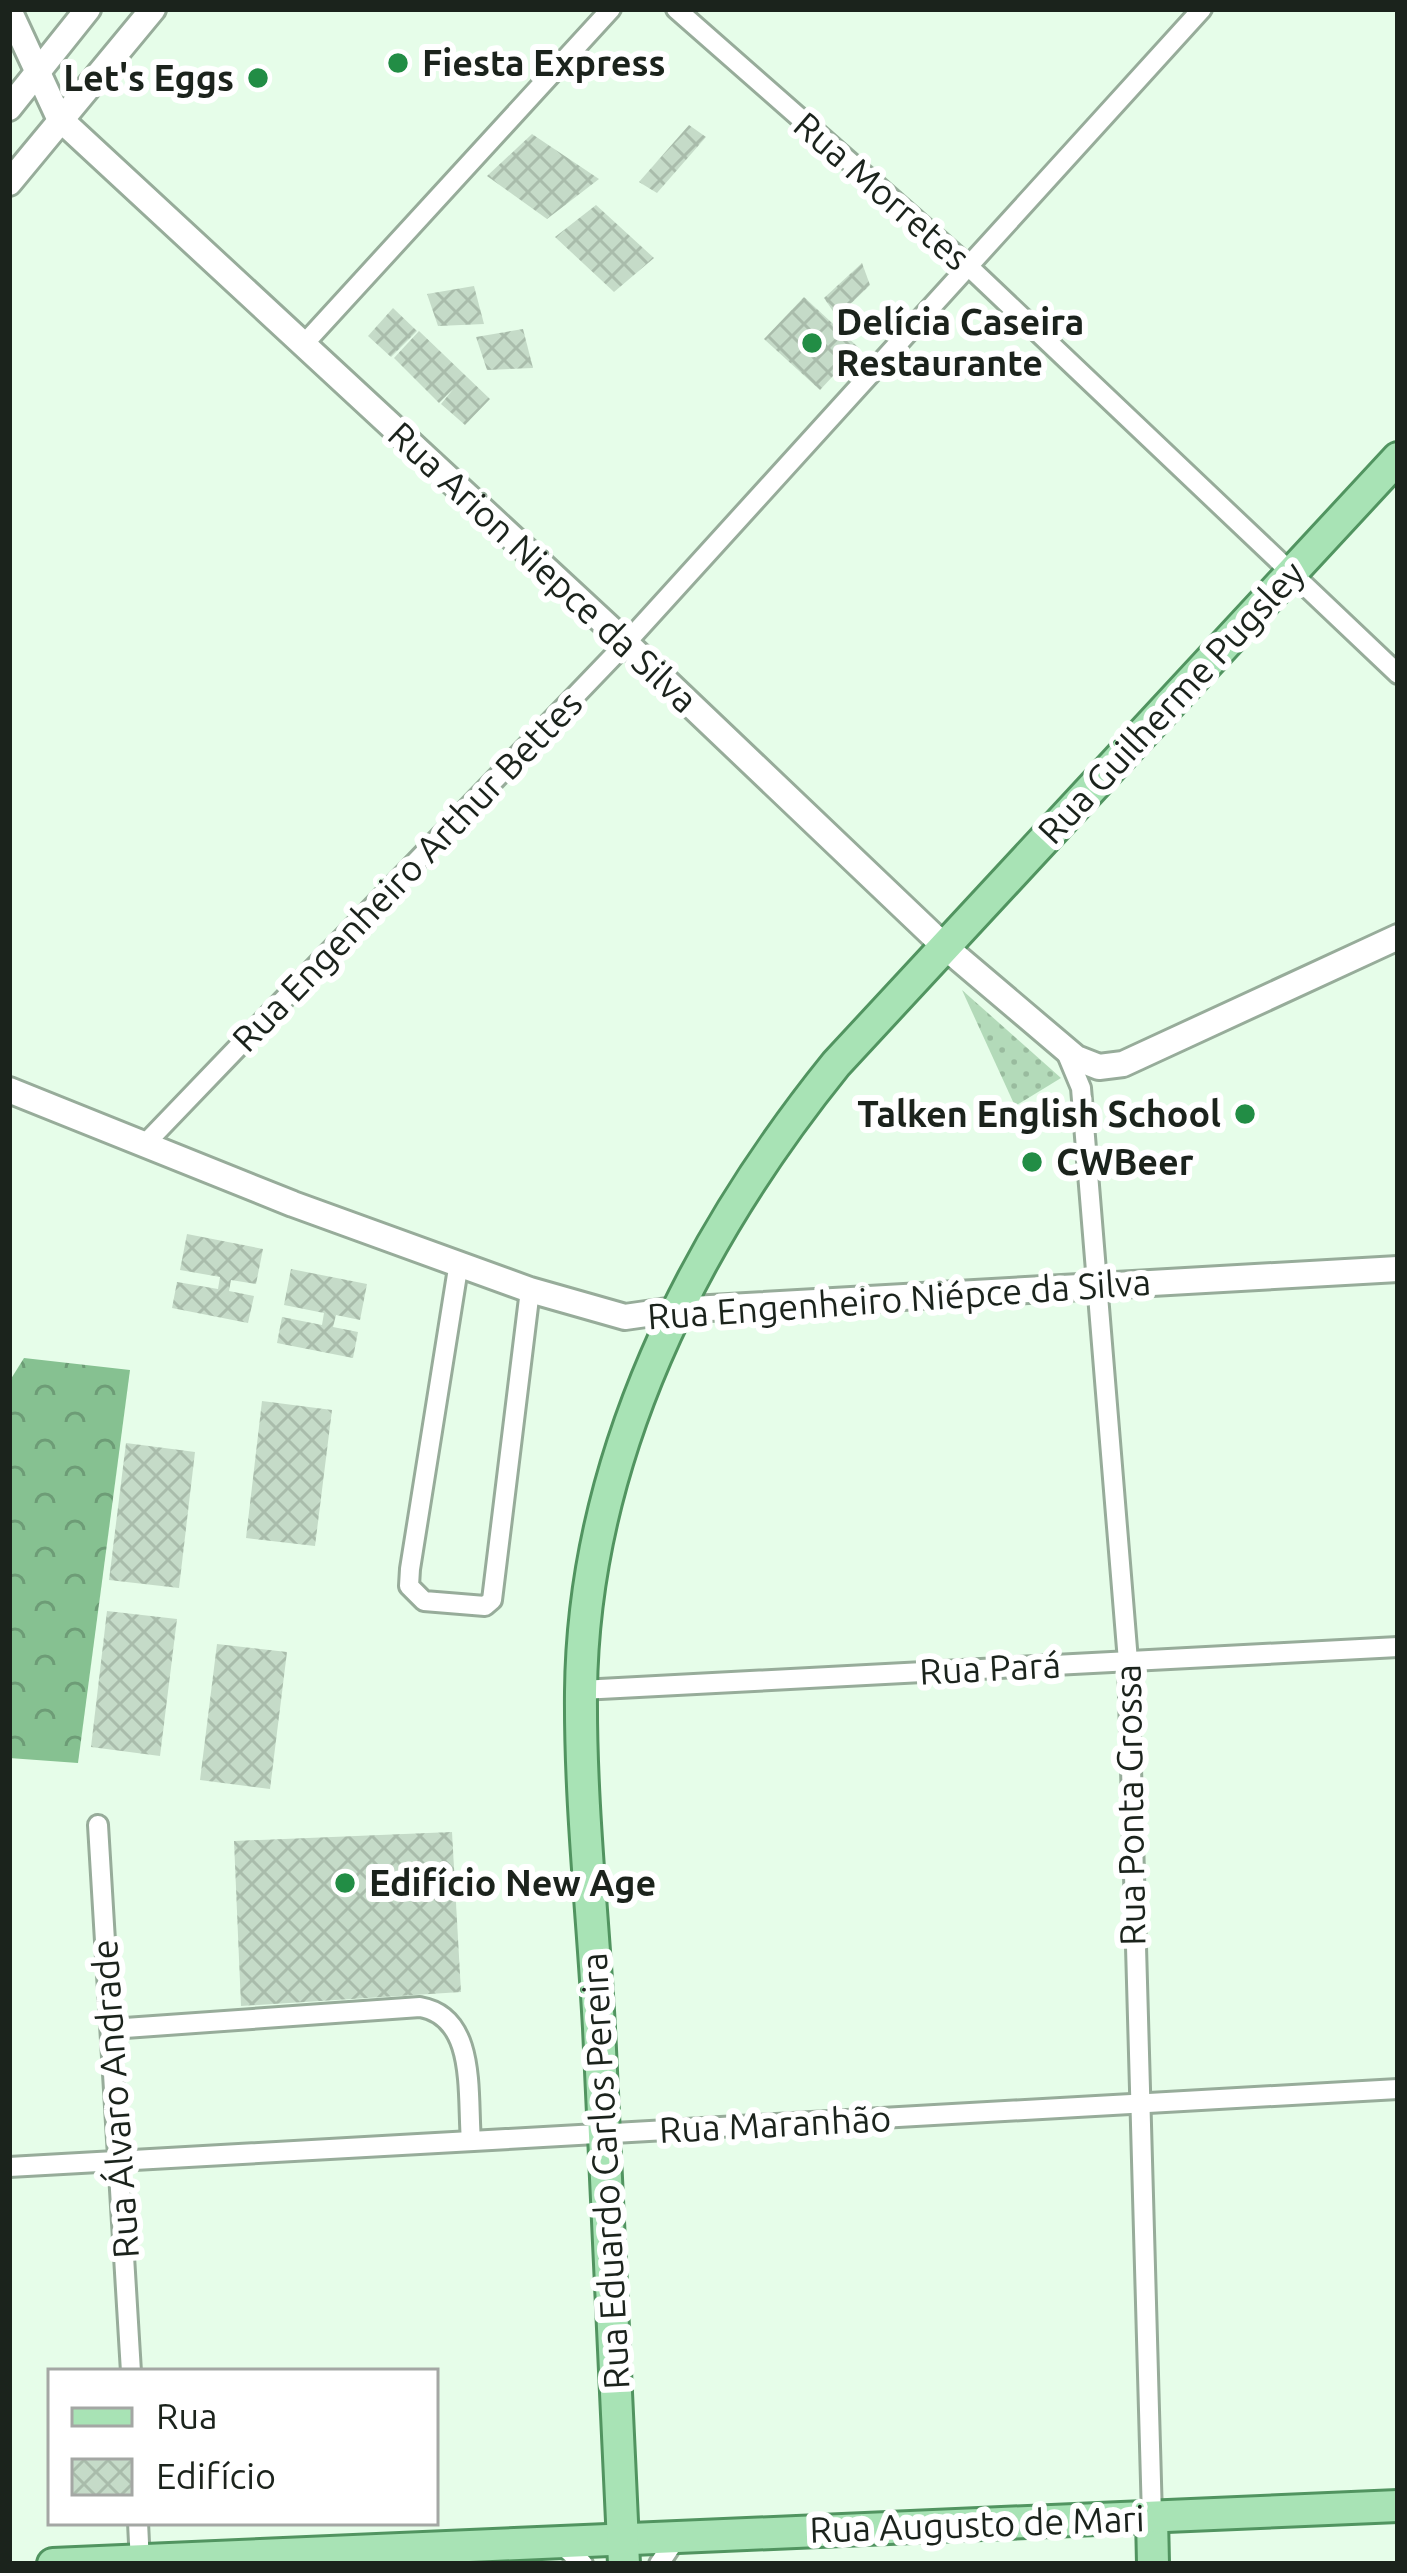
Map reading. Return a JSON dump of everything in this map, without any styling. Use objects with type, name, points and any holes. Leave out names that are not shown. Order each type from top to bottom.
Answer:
[{"type":"main road","name":"Rua Guilherme Pugsley","points":[[944,946],[1398,458]]},
{"type":"main road","name":"Rua Eduardo Carlos Pereira","points":[[623,2552],[581,1690],[599,1541],[642,1384],[674,1310],[789,1123],[944,946]]},
{"type":"main road","name":"Rua Augusto de Mari","points":[[53,2564],[555,2539],[623,2552],[678,2536],[1398,2506]]},
{"type":"main road","name":"Rua Ponta Grossa","points":[[1152,2517],[1154,2564]]},
{"type":"street","points":[[9,108],[88,9]]},
{"type":"street","points":[[9,183],[58,118],[153,9]]},
{"type":"street","points":[[304,344],[611,9]]},
{"type":"street","name":"Rua Morretes","points":[[676,9],[966,264],[1398,674]]},
{"type":"street","name":"Rua Engenheiro Arthur Bettes","points":[[144,1145],[626,643],[1202,9]]},
{"type":"street","name":"Rua Arion Niepce da Silva","points":[[9,10],[58,118],[626,643],[944,946],[1065,1051]]},
{"type":"street","points":[[1065,1051],[1087,1064],[1123,1064],[1398,937]]},
{"type":"street","name":"Rua Ponta Grossa","points":[[1065,1051],[1082,1088],[1127,1661],[1136,2103],[1152,2517]]},
{"type":"street","name":"Rua Engenheiro Niépce da Silva","points":[[9,1090],[530,1290],[625,1317],[674,1310],[1398,1269]]},
{"type":"street","points":[[459,1262],[410,1569],[409,1586],[424,1601],[485,1606],[492,1600],[530,1290]]},
{"type":"street","name":"Rua Pará","points":[[581,1690],[1398,1647]]},
{"type":"street","name":"Rua Álvaro Andrade","points":[[98,1825],[131,2369]]},
{"type":"street","points":[[111,2029],[420,2007],[443,2011],[458,2026],[471,2141]]},
{"type":"street","name":"Rua Maranhão","points":[[9,2167],[1398,2089]]},
{"type":"street","points":[[138,2525],[140,2562]]},
{"type":"street","points":[[659,2564],[678,2536]]},
{"type":"street","points":[[555,2539],[583,2564]]},
{"type":"green space","points":[[962,990],[1061,1078],[1015,1106]]},
{"type":"green space","points":[[24,1358],[130,1370],[78,1763],[9,1758],[9,1382]]},
{"type":"building","points":[[689,125],[706,137],[657,193],[639,182]]},
{"type":"building","points":[[532,134],[599,179],[547,219],[487,176]]},
{"type":"building","points":[[596,205],[654,258],[614,292],[555,237]]},
{"type":"building","points":[[862,263],[870,285],[837,317],[824,298]]},
{"type":"building","points":[[474,286],[484,324],[438,326],[427,294]]},
{"type":"building","name":"Delícia Caseira Restaurante","points":[[804,297],[859,348],[820,390],[764,339]]},
{"type":"building","points":[[393,308],[417,331],[391,357],[368,336]]},
{"type":"building","points":[[523,329],[533,368],[487,370],[476,337]]},
{"type":"building","points":[[419,331],[490,399],[465,425],[441,404],[454,388],[439,403],[394,358]]},
{"type":"building","points":[[187,1234],[263,1249],[256,1284],[231,1280],[229,1291],[254,1296],[248,1323],[172,1308],[177,1282],[218,1289],[220,1277],[180,1270]]},
{"type":"building","points":[[291,1269],[367,1284],[360,1320],[336,1315],[333,1327],[358,1332],[353,1358],[277,1343],[282,1317],[322,1325],[324,1313],[284,1305]]},
{"type":"building","points":[[262,1401],[332,1410],[315,1546],[246,1538]]},
{"type":"building","points":[[126,1443],[195,1452],[179,1588],[109,1580]]},
{"type":"building","points":[[107,1611],[177,1619],[160,1756],[91,1747]]},
{"type":"building","points":[[217,1644],[287,1652],[270,1789],[200,1780]]},
{"type":"building","name":"Edifício New Age","points":[[452,1832],[461,1992],[241,2006],[234,1841]]},
{"type":"place","name":"Fiesta Express","points":[[398,63]]},
{"type":"place","name":"Let's Eggs","points":[[258,78]]},
{"type":"place","name":"Delícia Caseira Restaurante","points":[[812,343]]},
{"type":"place","name":"Talken English School","points":[[1245,1114]]},
{"type":"place","name":"CWBeer","points":[[1032,1162]]},
{"type":"place","name":"Edifício New Age","points":[[345,1883]]}]
